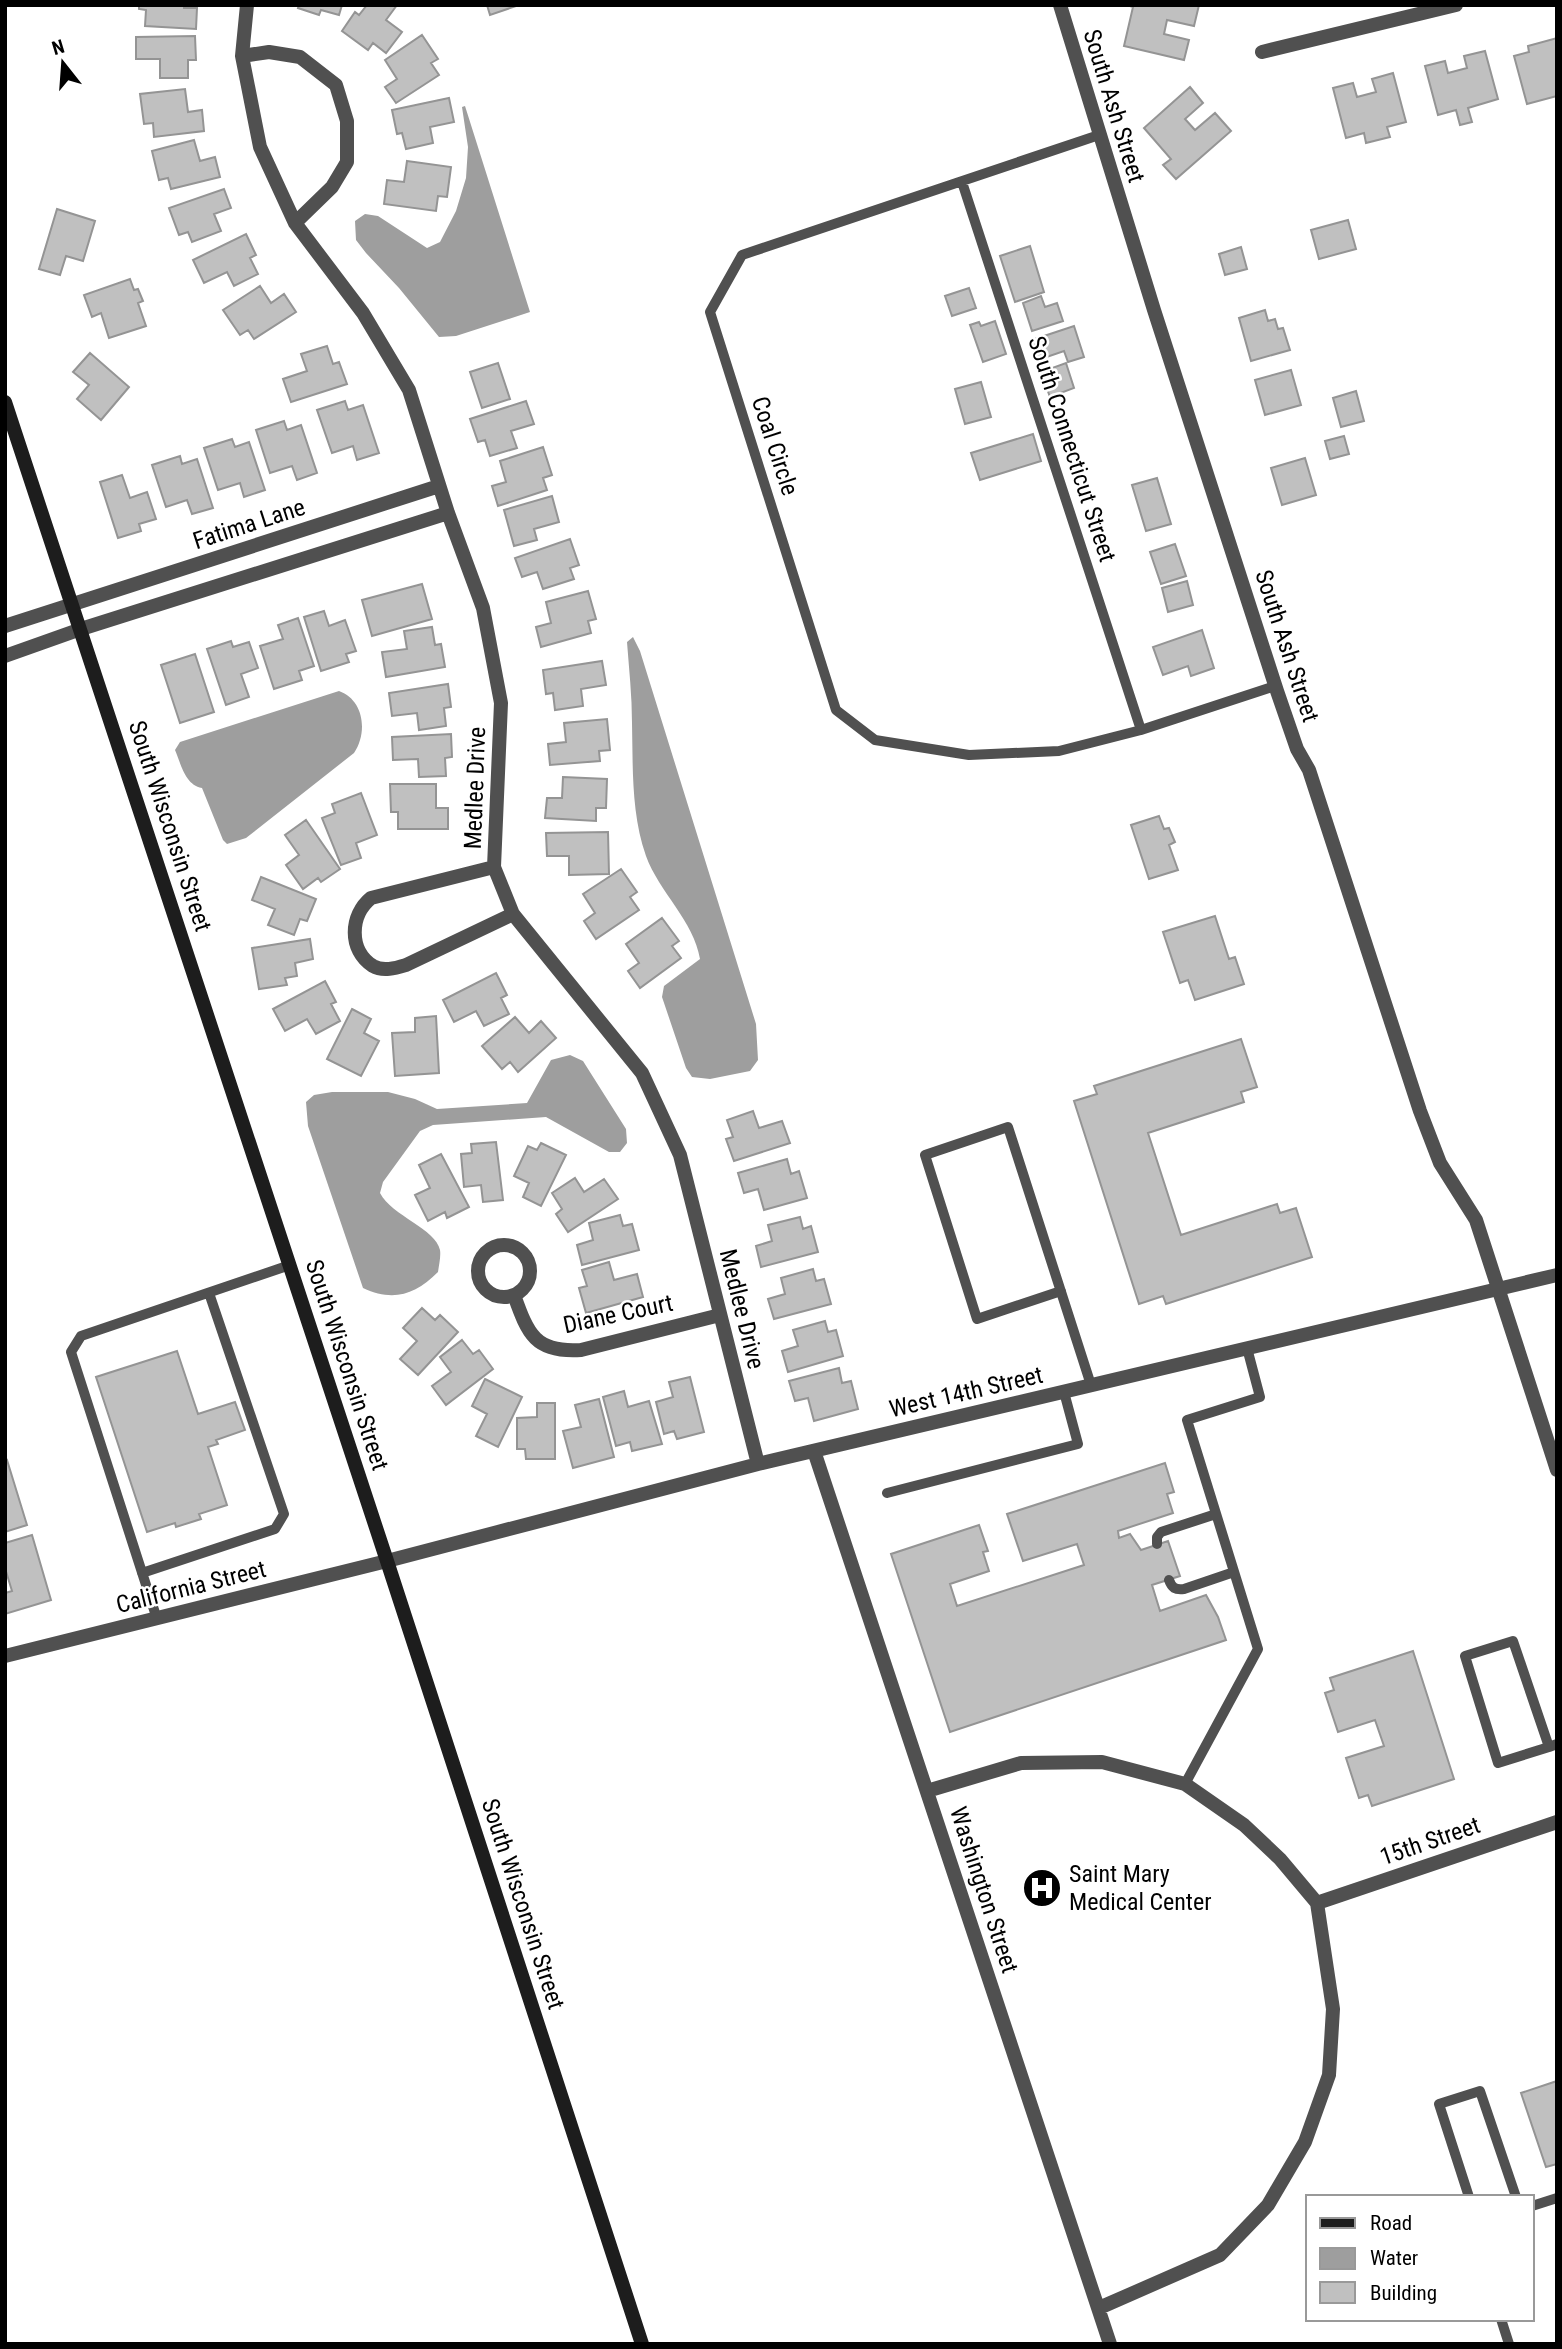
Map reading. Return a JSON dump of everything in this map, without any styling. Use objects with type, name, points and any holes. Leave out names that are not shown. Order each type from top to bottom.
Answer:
[{"type":"street","name":"Medlee Drive","points":[[247,5],[242,56],[260,148],[295,223],[363,313],[409,390],[448,513],[483,608],[501,703],[494,867],[513,914],[642,1073],[680,1155],[758,1464]]},
{"type":"street","name":"South Ash Street","points":[[1059,5],[1275,686],[1297,749],[1309,770],[1420,1111],[1440,1163],[1476,1220],[1557,1469]]},
{"type":"street","points":[[1262,52],[1456,5]]},
{"type":"street","points":[[242,56],[269,52],[300,57],[336,85],[347,121],[347,162],[332,187],[295,223]]},
{"type":"street","name":"South Wisconsin Street","points":[[5,402],[642,2344]]},
{"type":"street","name":"Fatima Lane","points":[[5,626],[439,485]]},
{"type":"street","name":"Fatima Lane","points":[[5,656],[81,629],[448,513]]},
{"type":"street","points":[[494,867],[371,898],[361,906],[354,919],[355,938],[361,954],[374,967],[390,969],[406,965],[513,914]]},
{"type":"street","name":"West 14th Street","points":[[387,1561],[758,1464],[1557,1275]]},
{"type":"street","name":"Diane Court","points":[[514,1295],[527,1329],[539,1342],[560,1351],[581,1350],[720,1315]]},
{"type":"street","name":"Washington Street","points":[[814,1451],[1110,2344]]},
{"type":"street","name":"California Street","points":[[5,1656],[387,1561]]},
{"type":"street","points":[[927,1791],[1021,1763],[1102,1762],[1185,1784],[1244,1825],[1280,1859],[1317,1903],[1333,2009],[1329,2075],[1306,2142],[1268,2205],[1220,2255],[1099,2308]]},
{"type":"street","name":"15th Street","points":[[1317,1903],[1557,1822]]},
{"type":"lane","name":"Coal Circle","points":[[1099,135],[742,255],[710,312],[836,710],[875,740],[969,755],[1059,751],[1141,730],[1275,686]]},
{"type":"lane","name":"South Connecticut Street","points":[[962,182],[1141,730]]},
{"type":"lane","points":[[1061,1291],[977,1319],[925,1156],[1008,1128],[1061,1291],[1091,1385]]},
{"type":"lane","points":[[157,1619],[71,1352],[81,1336],[290,1265]]},
{"type":"lane","points":[[142,1573],[275,1529],[284,1514],[209,1293]]},
{"type":"lane","points":[[1185,1784],[1258,1649],[1187,1420],[1261,1397],[1247,1349]]},
{"type":"lane","points":[[887,1493],[1078,1444],[1064,1392]]},
{"type":"lane","points":[[1157,1544],[1157,1537],[1161,1532],[1216,1514]]},
{"type":"lane","points":[[1169,1580],[1177,1590],[1234,1572]]},
{"type":"lane","points":[[1513,1641],[1553,1745],[1499,1763],[1465,1657],[1513,1641]]},
{"type":"lane","points":[[1468,2195],[1439,2104],[1480,2091],[1515,2195]]},
{"type":"lane","points":[[1534,2205],[1556,2197]]},
{"type":"lane","points":[[1502,2321],[1509,2344]]},
{"type":"water","points":[[465,106],[530,312],[456,336],[439,337],[356,240],[355,221],[365,214],[378,216],[427,248],[440,242],[456,211],[466,178],[468,147],[462,107]]},
{"type":"water","points":[[633,637],[640,651],[756,1024],[758,1060],[750,1071],[710,1079],[692,1077],[686,1068],[662,997],[664,986],[700,959],[691,932],[659,882],[641,840],[634,790],[632,703],[627,642]]},
{"type":"water","points":[[339,691],[354,702],[361,718],[361,736],[354,753],[246,838],[227,844],[202,788],[191,783],[182,767],[175,750],[180,742]]},
{"type":"water","points":[[570,1055],[583,1061],[626,1129],[627,1143],[620,1152],[609,1152],[546,1117],[433,1125],[420,1131],[383,1182],[380,1193],[394,1209],[437,1242],[440,1250],[438,1272],[421,1286],[403,1294],[384,1295],[363,1288],[308,1126],[306,1102],[314,1095],[332,1092],[388,1092],[415,1099],[437,1109],[527,1103],[551,1060]]},
{"type":"building","points":[[139,5],[184,5],[184,8],[197,8],[196,29],[145,26],[146,10],[139,9]]},
{"type":"building","points":[[299,5],[342,5],[339,15],[321,10],[319,15],[298,8]]},
{"type":"building","points":[[367,5],[397,5],[386,20],[402,32],[386,53],[373,43],[368,50],[342,31],[355,12],[359,15]]},
{"type":"building","points":[[487,5],[516,5],[516,6],[490,15]]},
{"type":"building","points":[[1127,5],[1199,5],[1194,26],[1167,20],[1164,34],[1189,40],[1184,60],[1124,46],[1133,7]]},
{"type":"building","points":[[422,35],[438,59],[431,63],[439,75],[396,103],[385,87],[397,79],[385,60]]},
{"type":"building","points":[[195,36],[196,60],[188,60],[188,78],[160,78],[160,59],[136,59],[136,37]]},
{"type":"building","points":[[1557,38],[1557,96],[1527,104],[1514,56],[1529,52],[1528,46]]},
{"type":"building","points":[[1485,51],[1498,99],[1468,108],[1472,122],[1460,125],[1456,110],[1438,115],[1425,66],[1445,61],[1448,73],[1467,68],[1464,56]]},
{"type":"building","points":[[1393,73],[1406,122],[1387,127],[1390,137],[1366,143],[1364,133],[1346,138],[1333,88],[1353,83],[1357,97],[1376,92],[1372,79]]},
{"type":"building","points":[[1190,87],[1203,103],[1185,119],[1195,130],[1215,113],[1231,131],[1176,179],[1163,165],[1171,159],[1144,128]]},
{"type":"building","points":[[185,89],[188,112],[202,110],[204,131],[154,137],[153,123],[144,124],[140,94]]},
{"type":"building","points":[[449,98],[454,122],[430,127],[433,143],[406,149],[402,133],[397,134],[392,110]]},
{"type":"building","points":[[194,140],[200,161],[215,157],[220,177],[171,189],[168,178],[159,180],[152,151]]},
{"type":"building","points":[[407,161],[451,167],[447,197],[438,196],[436,211],[384,204],[387,180],[404,182]]},
{"type":"building","points":[[224,189],[231,208],[214,214],[221,231],[192,242],[188,232],[179,235],[169,208]]},
{"type":"building","points":[[57,209],[95,221],[83,261],[66,256],[60,275],[39,269]]},
{"type":"building","points":[[1348,220],[1356,249],[1319,259],[1311,230]]},
{"type":"building","points":[[246,234],[256,255],[250,258],[258,274],[234,286],[227,272],[204,283],[193,260]]},
{"type":"building","points":[[1030,246],[1044,292],[1015,302],[1000,256]]},
{"type":"building","points":[[1241,247],[1247,269],[1225,275],[1219,254]]},
{"type":"building","points":[[130,279],[134,290],[138,289],[143,301],[138,303],[146,326],[109,338],[101,313],[92,317],[84,295]]},
{"type":"building","points":[[260,286],[271,303],[284,294],[296,312],[254,339],[248,330],[240,335],[223,310]]},
{"type":"building","points":[[969,288],[976,308],[952,316],[945,296]]},
{"type":"building","points":[[1041,296],[1045,307],[1057,303],[1063,321],[1032,331],[1023,303]]},
{"type":"building","points":[[1265,310],[1268,321],[1275,319],[1278,329],[1283,328],[1290,350],[1251,361],[1239,318]]},
{"type":"building","points":[[995,321],[1006,354],[983,362],[970,325],[979,322],[981,326]]},
{"type":"building","points":[[1074,326],[1084,357],[1068,362],[1064,351],[1038,360],[1032,340]]},
{"type":"building","points":[[327,346],[333,364],[339,362],[347,384],[291,402],[283,379],[307,371],[301,354]]},
{"type":"building","points":[[90,353],[129,387],[101,420],[77,399],[89,385],[73,372]]},
{"type":"building","points":[[498,363],[510,399],[482,408],[470,372]]},
{"type":"building","points":[[1066,363],[1074,388],[1050,397],[1041,372]]},
{"type":"building","points":[[1291,370],[1301,405],[1265,415],[1255,380]]},
{"type":"building","points":[[981,382],[991,417],[965,424],[955,389]]},
{"type":"building","points":[[1356,391],[1364,421],[1341,427],[1333,398]]},
{"type":"building","points":[[345,401],[348,410],[363,405],[379,453],[357,460],[353,446],[332,453],[317,410]]},
{"type":"building","points":[[526,401],[534,424],[511,431],[517,448],[490,456],[485,440],[478,442],[470,419]]},
{"type":"building","points":[[284,421],[287,430],[301,425],[317,473],[297,480],[292,466],[270,473],[256,430]]},
{"type":"building","points":[[1033,434],[1041,461],[980,480],[971,453]]},
{"type":"building","points":[[1344,436],[1349,454],[1330,459],[1325,441]]},
{"type":"building","points":[[232,439],[235,447],[249,442],[265,490],[244,497],[240,483],[218,490],[204,448]]},
{"type":"building","points":[[543,447],[552,475],[543,478],[547,490],[498,506],[492,486],[506,482],[500,461]]},
{"type":"building","points":[[180,456],[182,464],[197,459],[213,508],[192,514],[187,500],[166,507],[152,465]]},
{"type":"building","points":[[1305,458],[1316,495],[1282,505],[1271,468]]},
{"type":"building","points":[[122,475],[130,498],[147,492],[156,519],[139,524],[141,531],[118,538],[100,482]]},
{"type":"building","points":[[1157,478],[1171,524],[1146,531],[1132,485]]},
{"type":"building","points":[[552,496],[559,522],[534,529],[537,540],[514,546],[504,510]]},
{"type":"building","points":[[570,539],[579,565],[570,568],[574,579],[543,589],[537,572],[522,577],[515,558]]},
{"type":"building","points":[[1175,544],[1186,576],[1161,584],[1150,552]]},
{"type":"building","points":[[1187,581],[1193,605],[1168,612],[1162,588]]},
{"type":"building","points":[[422,584],[432,619],[372,636],[362,600]]},
{"type":"building","points":[[588,591],[596,619],[588,621],[591,633],[541,647],[536,627],[551,623],[546,602]]},
{"type":"building","points":[[324,611],[329,626],[345,620],[356,651],[346,654],[349,662],[321,671],[304,617]]},
{"type":"building","points":[[298,618],[314,666],[299,671],[302,680],[274,689],[260,646],[283,639],[278,625]]},
{"type":"building","points":[[432,627],[435,645],[441,644],[445,667],[386,677],[382,652],[407,649],[404,631]]},
{"type":"building","points":[[1202,630],[1214,668],[1191,676],[1188,666],[1163,675],[1153,647]]},
{"type":"building","points":[[231,641],[233,647],[249,642],[258,668],[241,674],[249,697],[226,705],[207,649]]},
{"type":"building","points":[[195,654],[214,712],[180,723],[161,665]]},
{"type":"building","points":[[602,661],[606,685],[581,689],[583,706],[555,710],[553,693],[546,694],[543,670]]},
{"type":"building","points":[[448,684],[451,707],[444,708],[446,726],[419,730],[417,713],[392,716],[389,693]]},
{"type":"building","points":[[607,719],[610,750],[599,751],[600,761],[550,765],[548,744],[566,742],[564,723]]},
{"type":"building","points":[[451,734],[452,757],[445,758],[446,776],[419,777],[418,759],[393,760],[392,737]]},
{"type":"building","points":[[563,777],[607,779],[606,808],[596,808],[596,821],[545,818],[547,798],[562,798]]},
{"type":"building","points":[[390,784],[436,784],[436,808],[448,808],[448,829],[398,829],[398,812],[391,812]]},
{"type":"building","points":[[361,793],[377,835],[356,843],[361,858],[341,865],[322,818],[335,813],[332,804]]},
{"type":"building","points":[[1159,816],[1164,829],[1169,828],[1175,842],[1169,845],[1178,870],[1149,879],[1131,825]]},
{"type":"building","points":[[306,820],[340,869],[321,882],[318,878],[303,889],[286,865],[299,855],[285,835]]},
{"type":"building","points":[[608,832],[609,874],[569,875],[569,856],[547,856],[546,833]]},
{"type":"building","points":[[621,869],[637,892],[630,897],[639,910],[596,939],[584,921],[595,913],[583,894]]},
{"type":"building","points":[[261,877],[316,899],[307,921],[300,919],[294,935],[268,925],[275,909],[252,900]]},
{"type":"building","points":[[1215,916],[1229,959],[1235,957],[1244,984],[1195,1000],[1188,980],[1180,983],[1163,932]]},
{"type":"building","points":[[662,918],[679,941],[672,946],[681,958],[640,988],[628,971],[639,963],[626,944]]},
{"type":"building","points":[[310,939],[313,959],[295,963],[297,976],[285,978],[287,985],[259,989],[252,948]]},
{"type":"building","points":[[496,973],[507,995],[501,998],[509,1014],[484,1026],[476,1011],[454,1022],[443,1000]]},
{"type":"building","points":[[325,981],[336,1002],[331,1004],[340,1021],[316,1034],[307,1019],[285,1031],[273,1009]]},
{"type":"building","points":[[352,1009],[371,1019],[364,1033],[379,1041],[361,1076],[327,1059]]},
{"type":"building","points":[[436,1016],[439,1073],[395,1076],[392,1033],[415,1032],[415,1018]]},
{"type":"building","points":[[515,1017],[529,1033],[541,1021],[556,1038],[518,1072],[510,1062],[502,1069],[482,1046]]},
{"type":"building","points":[[1241,1039],[1257,1087],[1241,1092],[1244,1102],[1148,1133],[1181,1235],[1277,1204],[1280,1213],[1296,1208],[1312,1257],[1166,1304],[1163,1296],[1139,1304],[1074,1101],[1097,1094],[1094,1086]]},
{"type":"building","points":[[753,1111],[759,1128],[782,1121],[790,1143],[734,1161],[726,1139],[733,1137],[727,1120]]},
{"type":"building","points":[[496,1142],[503,1200],[483,1202],[481,1185],[464,1187],[461,1154],[472,1153],[471,1144]]},
{"type":"building","points":[[541,1143],[566,1155],[541,1206],[523,1197],[529,1183],[514,1176],[528,1146],[537,1150]]},
{"type":"building","points":[[441,1154],[469,1207],[447,1218],[445,1212],[428,1221],[415,1195],[430,1188],[419,1165]]},
{"type":"building","points":[[787,1159],[791,1174],[799,1171],[807,1198],[764,1210],[758,1189],[744,1193],[738,1173]]},
{"type":"building","points":[[575,1178],[584,1192],[604,1179],[618,1199],[568,1232],[556,1214],[562,1209],[552,1193]]},
{"type":"building","points":[[620,1215],[623,1226],[632,1224],[639,1250],[582,1265],[577,1245],[593,1240],[589,1223]]},
{"type":"building","points":[[800,1217],[803,1229],[811,1226],[818,1252],[761,1267],[756,1246],[772,1241],[768,1225]]},
{"type":"building","points":[[609,1262],[614,1280],[637,1274],[643,1297],[586,1313],[579,1288],[587,1286],[582,1270]]},
{"type":"building","points":[[813,1269],[816,1281],[824,1279],[831,1304],[774,1319],[768,1299],[785,1294],[781,1278]]},
{"type":"building","points":[[422,1308],[435,1320],[440,1315],[458,1332],[418,1375],[400,1359],[417,1341],[403,1328]]},
{"type":"building","points":[[825,1321],[828,1332],[836,1330],[843,1356],[788,1372],[782,1351],[798,1346],[793,1330]]},
{"type":"building","points":[[462,1340],[473,1354],[479,1350],[493,1369],[446,1405],[432,1386],[451,1372],[440,1357]]},
{"type":"building","points":[[177,1351],[198,1414],[235,1402],[245,1430],[216,1440],[218,1444],[208,1447],[227,1505],[199,1514],[201,1519],[176,1527],[175,1523],[147,1532],[96,1377]]},
{"type":"building","points":[[839,1368],[842,1383],[851,1381],[858,1409],[814,1421],[808,1398],[795,1401],[789,1381]]},
{"type":"building","points":[[690,1377],[704,1432],[677,1439],[674,1431],[664,1434],[656,1402],[673,1397],[669,1382]]},
{"type":"building","points":[[485,1379],[522,1397],[498,1447],[476,1436],[487,1414],[472,1406]]},
{"type":"building","points":[[624,1391],[628,1407],[649,1401],[662,1444],[632,1451],[630,1442],[616,1446],[603,1397]]},
{"type":"building","points":[[599,1399],[614,1457],[573,1468],[563,1431],[581,1427],[575,1405]]},
{"type":"building","points":[[537,1403],[555,1403],[555,1459],[526,1459],[525,1449],[517,1449],[517,1418],[537,1417]]},
{"type":"building","points":[[7,1460],[27,1525],[5,1532],[5,1461]]},
{"type":"building","points":[[1165,1463],[1174,1492],[1167,1494],[1173,1513],[1118,1531],[1119,1538],[1130,1534],[1141,1550],[1168,1541],[1180,1576],[1152,1585],[1160,1611],[1206,1595],[1226,1640],[950,1732],[891,1554],[979,1525],[988,1551],[983,1552],[989,1571],[950,1584],[957,1606],[1084,1565],[1077,1544],[1023,1561],[1007,1514]]},
{"type":"building","points":[[32,1535],[51,1600],[5,1614],[5,1593],[12,1591],[5,1568],[5,1543]]},
{"type":"building","points":[[1413,1651],[1454,1779],[1372,1806],[1368,1795],[1359,1798],[1346,1758],[1384,1746],[1375,1720],[1338,1732],[1325,1693],[1334,1690],[1330,1678]]},
{"type":"building","points":[[1557,2081],[1557,2164],[1546,2167],[1521,2093]]},
{"type":"place","name":"Saint Mary Medical Center","points":[[1042,1888]]}]
